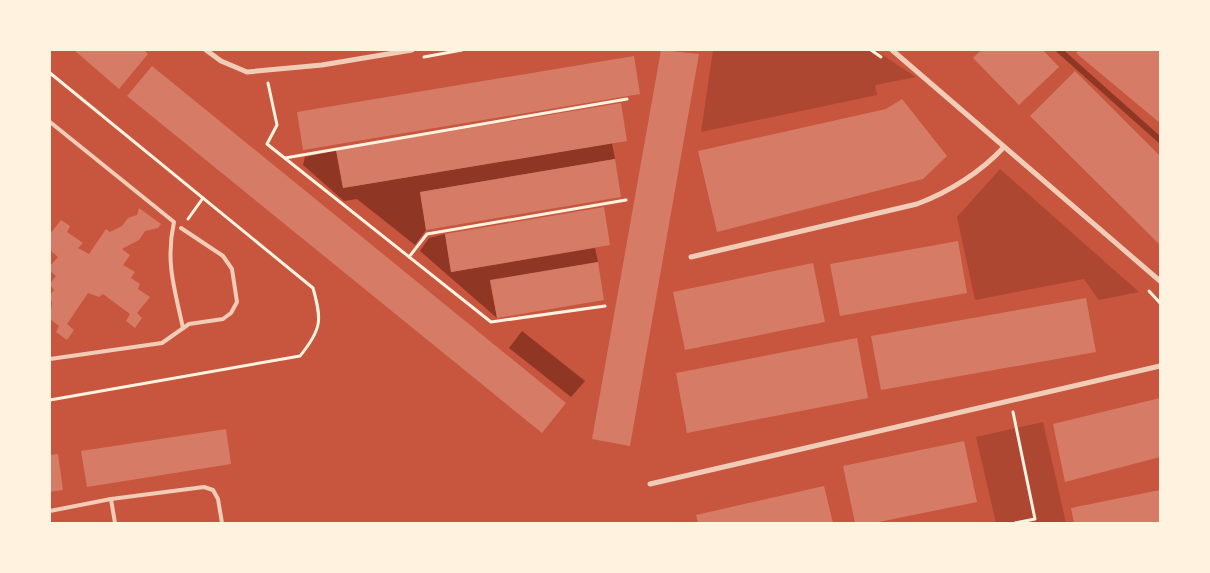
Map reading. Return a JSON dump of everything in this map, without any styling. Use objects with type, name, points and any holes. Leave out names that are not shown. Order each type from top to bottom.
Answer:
[{"type":"street","points":[[206,50],[221,61],[247,72],[322,65],[412,50]]},
{"type":"street","points":[[892,50],[1160,281]]},
{"type":"street","points":[[691,258],[917,204],[939,196],[955,186],[1004,147]]},
{"type":"street","points":[[650,484],[1160,366]]},
{"type":"lane","points":[[50,122],[174,222],[169,245],[170,265],[183,328]]},
{"type":"lane","points":[[50,359],[162,343],[183,328],[196,322],[223,319],[231,313],[237,302],[232,269],[223,256],[181,228]]},
{"type":"lane","points":[[50,512],[110,499],[204,487],[213,490],[218,499],[222,523]]},
{"type":"lane","points":[[110,499],[115,523]]},
{"type":"path","points":[[50,73],[313,288],[321,315],[313,340],[300,356],[50,400]]},
{"type":"path","points":[[268,84],[277,125],[267,144],[491,322],[605,306]]},
{"type":"path","points":[[285,158],[627,99]]},
{"type":"path","points":[[181,228],[203,198]]},
{"type":"path","points":[[410,257],[427,234],[626,200]]},
{"type":"path","points":[[1013,412],[1035,519],[1015,523]]},
{"type":"shaded area","points":[[713,50],[875,50],[916,77],[875,85],[877,95],[701,132]]},
{"type":"shaded area","points":[[612,143],[615,159],[420,192],[426,230],[415,245],[357,199],[344,201],[303,165],[305,157],[336,150],[343,188]]},
{"type":"shaded area","points":[[1000,169],[1139,292],[1099,300],[1084,279],[975,300],[957,217]]},
{"type":"shaded area","points":[[445,234],[451,272],[595,248],[598,262],[490,281],[497,318],[420,251],[429,238]]},
{"type":"shaded area","points":[[522,331],[585,381],[571,397],[509,348]]},
{"type":"shaded area","points":[[1043,422],[1066,523],[996,523],[976,437]]},
{"type":"building","points":[[74,50],[144,50],[148,54],[119,89]]},
{"type":"building","points":[[661,50],[699,54],[630,446],[592,439]]},
{"type":"building","points":[[981,50],[1043,50],[1059,67],[1019,105],[973,58]]},
{"type":"building","points":[[1079,50],[1160,50],[1160,123],[1076,53]]},
{"type":"building","points":[[634,56],[640,94],[303,150],[297,112]]},
{"type":"building","points":[[152,66],[566,403],[542,433],[127,96]]},
{"type":"building","points":[[1075,71],[1160,156],[1160,245],[1030,116]]},
{"type":"building","points":[[902,99],[947,156],[923,179],[717,232],[698,151],[886,109]]},
{"type":"building","points":[[621,103],[627,141],[343,188],[336,150]]},
{"type":"building","points":[[615,159],[621,197],[426,230],[420,192]]},
{"type":"building","points":[[604,207],[610,245],[451,272],[445,234]]},
{"type":"building","points":[[139,208],[161,224],[158,228],[145,231],[139,240],[122,249],[130,255],[123,265],[135,272],[131,278],[140,284],[138,289],[150,297],[137,313],[142,318],[135,328],[126,321],[130,314],[103,294],[99,297],[88,293],[67,324],[74,330],[67,340],[56,332],[59,326],[50,319],[52,303],[50,295],[54,290],[50,284],[56,276],[50,271],[50,266],[58,257],[50,250],[50,234],[61,220],[70,226],[67,232],[83,243],[78,248],[89,254],[106,229],[110,232],[122,226],[128,218],[137,215]]},
{"type":"building","points":[[958,241],[967,293],[840,316],[830,264]]},
{"type":"building","points":[[598,262],[604,300],[497,318],[490,280]]},
{"type":"building","points":[[813,263],[825,322],[685,350],[673,292]]},
{"type":"building","points":[[1086,298],[1096,352],[881,390],[871,336]]},
{"type":"building","points":[[857,338],[868,398],[687,433],[676,373]]},
{"type":"building","points":[[1160,398],[1160,457],[1065,482],[1053,424]]},
{"type":"building","points":[[226,429],[231,464],[87,487],[81,451]]},
{"type":"building","points":[[964,441],[977,502],[874,523],[855,523],[843,466]]},
{"type":"building","points":[[58,454],[63,490],[50,492],[50,455]]},
{"type":"building","points":[[824,486],[833,523],[698,523],[696,515]]},
{"type":"building","points":[[1160,490],[1160,523],[1074,523],[1071,508]]},
{"type":"waterway","points":[[1059,50],[1160,140]]}]
